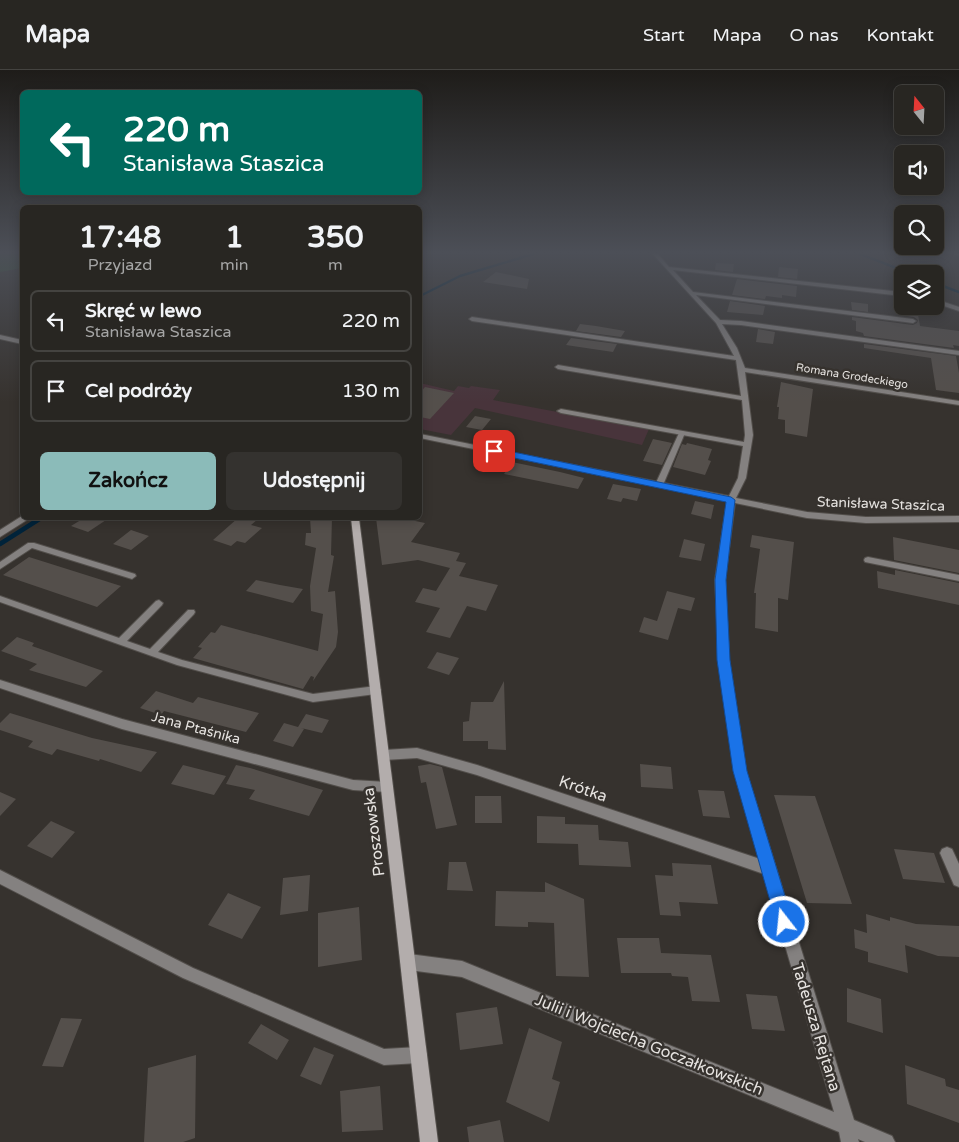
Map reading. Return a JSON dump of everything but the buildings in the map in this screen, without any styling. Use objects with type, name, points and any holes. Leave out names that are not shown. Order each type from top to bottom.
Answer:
[{"type":"main road","name":"Proszowska","points":[[355,520],[429,1142]]},
{"type":"street","points":[[699,302],[718,322],[739,358],[742,370],[749,435],[742,478],[731,500]]},
{"type":"street","points":[[763,302],[913,321]]},
{"type":"street","points":[[944,304],[959,310]]},
{"type":"street","points":[[472,320],[739,358]]},
{"type":"street","points":[[718,322],[740,323],[959,352]]},
{"type":"street","points":[[0,337],[20,342]]},
{"type":"street","points":[[558,367],[746,398]]},
{"type":"street","name":"Romana Grodeckiego","points":[[742,370],[959,403]]},
{"type":"street","points":[[561,410],[748,444]]},
{"type":"street","name":"Stanisława Staszica","points":[[422,436],[807,515],[866,520],[959,519]]},
{"type":"street","name":"Tadeusza Rejtana","points":[[731,500],[720,580],[724,660],[740,771],[848,1134]]},
{"type":"street","points":[[0,534],[23,520]]},
{"type":"street","name":"Jana Ptaśnika","points":[[0,684],[122,724],[353,786],[387,787]]},
{"type":"street","name":"Krótka","points":[[384,754],[417,753],[477,770],[769,869]]},
{"type":"street","points":[[947,853],[959,880]]},
{"type":"street","points":[[0,877],[188,973],[384,1057],[419,1055]]},
{"type":"street","name":"Julii i Wojciecha Goczałkowskich","points":[[409,962],[462,969],[848,1134],[886,1142]]},
{"type":"lane","points":[[659,486],[682,433]]},
{"type":"lane","points":[[0,566],[31,545],[132,576]]},
{"type":"lane","points":[[868,560],[959,578]]},
{"type":"lane","points":[[0,599],[180,663],[314,698],[376,690]]},
{"type":"lane","points":[[120,642],[159,603]]},
{"type":"lane","points":[[152,652],[191,612]]},
{"type":"shaded area","points":[[422,383],[454,391],[458,386],[500,390],[493,400],[649,429],[642,445],[475,408],[451,435],[422,429]]},
{"type":"waterway","points":[[0,544],[38,520]]},
{"type":"route","points":[[494,451],[731,500],[720,580],[724,660],[740,771],[784,922]]}]
